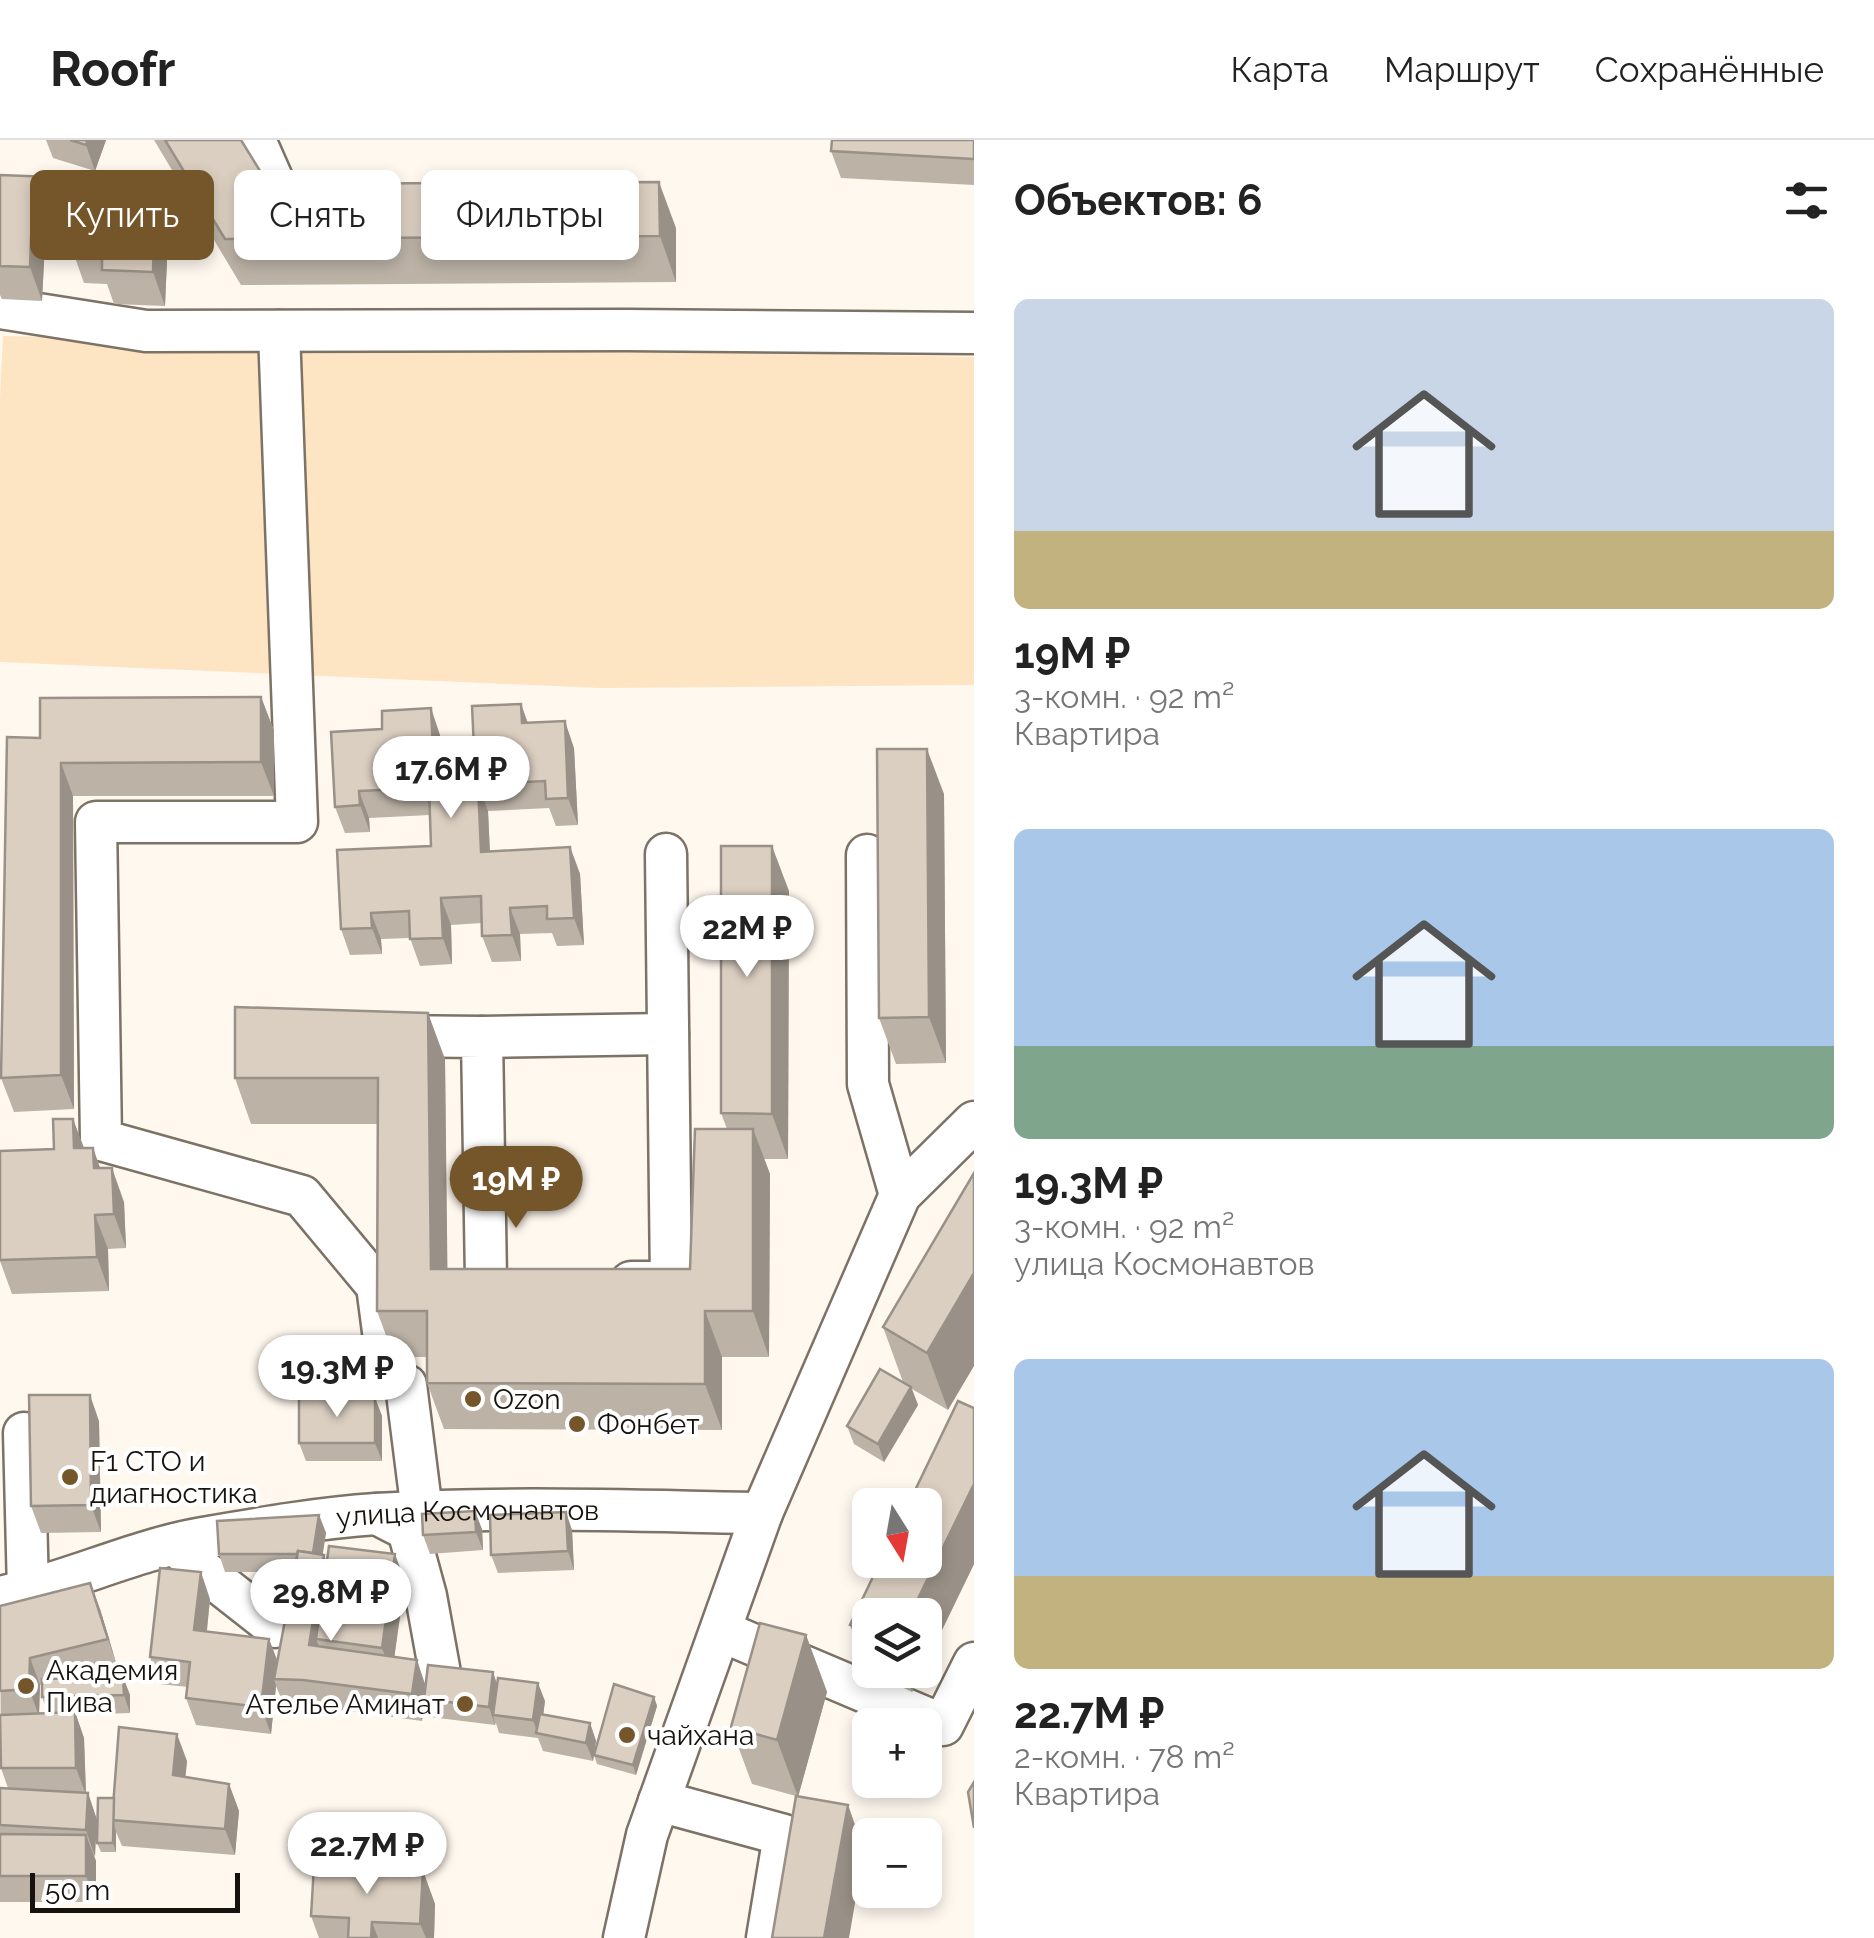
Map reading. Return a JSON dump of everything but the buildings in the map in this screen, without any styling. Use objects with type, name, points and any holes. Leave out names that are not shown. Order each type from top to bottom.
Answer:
[{"type":"street","points":[[254,140],[268,170]]},
{"type":"street","points":[[0,308],[146,331],[974,333]]},
{"type":"street","points":[[279,331],[297,822],[96,822],[102,1140],[302,1196],[386,1284],[388,1377],[406,1385],[422,1512]]},
{"type":"street","points":[[597,1281],[671,1282],[666,854]]},
{"type":"street","points":[[867,855],[868,1084],[900,1195]]},
{"type":"street","points":[[352,1035],[668,1034]]},
{"type":"street","points":[[447,1285],[505,1281],[482,1037]]},
{"type":"street","points":[[624,1938],[646,1835],[762,1513],[900,1195],[974,1122]]},
{"type":"street","points":[[14,1594],[24,1433]]},
{"type":"street","name":"улица Космонавтов","points":[[14,1594],[176,1544],[306,1521],[377,1514],[526,1510],[762,1513]]},
{"type":"street","points":[[377,1514],[408,1530],[426,1596],[440,1673]]},
{"type":"street","points":[[176,1544],[196,1565],[276,1627]]},
{"type":"street","points":[[722,1631],[942,1724],[974,1663]]},
{"type":"street","points":[[659,1801],[784,1835],[768,1938]]},
{"type":"shaded area","points":[[3,336],[974,357],[974,685],[599,688],[0,662]]},
{"type":"place","name":"Ozon","points":[[473,1399]]},
{"type":"place","name":"Фонбет","points":[[577,1424]]},
{"type":"place","name":"F1 СТО и диагностика","points":[[70,1477]]},
{"type":"place","name":"Академия Пива","points":[[26,1686]]},
{"type":"place","name":"Ателье Аминат","points":[[465,1704]]},
{"type":"place","name":"чайхана","points":[[627,1735]]}]
